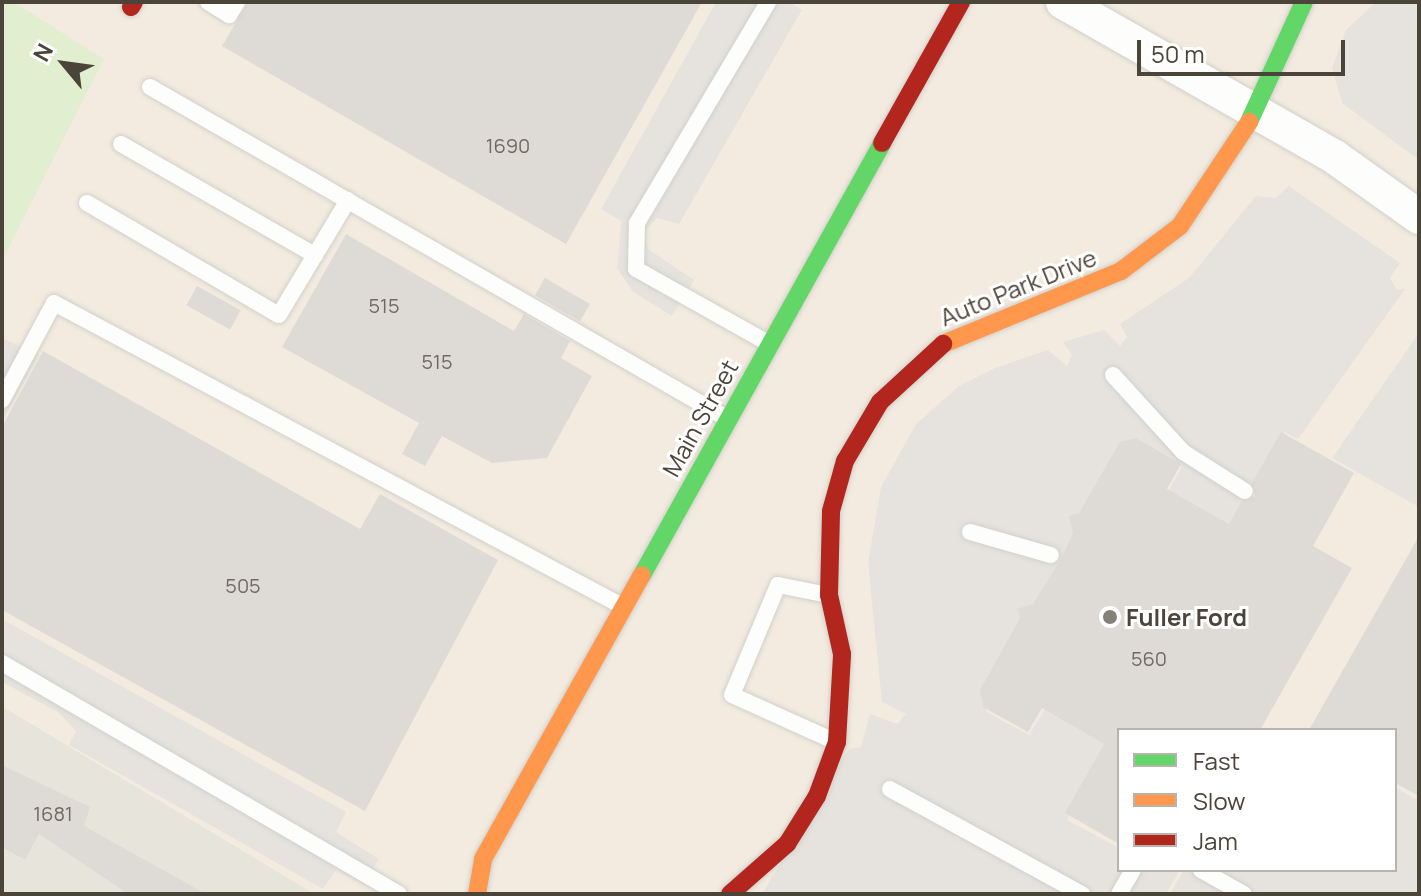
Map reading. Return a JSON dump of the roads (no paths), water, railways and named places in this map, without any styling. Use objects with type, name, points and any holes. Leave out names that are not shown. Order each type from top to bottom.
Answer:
[{"type":"street","name":"Main Street","points":[[477,894],[483,859],[961,2]]},
{"type":"street","points":[[1063,2],[1254,114],[1336,158],[1419,217]]},
{"type":"street","name":"Auto Park Drive","points":[[730,894],[787,844],[817,796],[837,742],[842,654],[829,595],[831,511],[845,461],[880,402],[934,348],[1142,258],[1195,209],[1254,114],[1304,2]]},
{"type":"street","name":"Main Street","points":[[462,876],[483,859]]},
{"type":"lane","points":[[208,2],[229,15],[237,2]]},
{"type":"lane","points":[[768,2],[637,223],[636,269],[769,344]]},
{"type":"lane","points":[[150,87],[728,419]]},
{"type":"lane","points":[[121,144],[315,255]]},
{"type":"lane","points":[[87,203],[279,315],[348,200]]},
{"type":"lane","points":[[2,400],[54,303],[623,607]]},
{"type":"lane","points":[[1113,375],[1183,452],[1245,491]]},
{"type":"lane","points":[[970,532],[1051,555]]},
{"type":"lane","points":[[829,595],[778,585],[732,695],[837,742]]},
{"type":"lane","points":[[2,663],[399,894]]},
{"type":"lane","points":[[890,789],[1082,894]]},
{"type":"lane","points":[[1119,894],[1132,872]]},
{"type":"lane","points":[[1205,872],[1244,894]]},
{"type":"place","name":"Fuller Ford","points":[[1110,617]]}]
